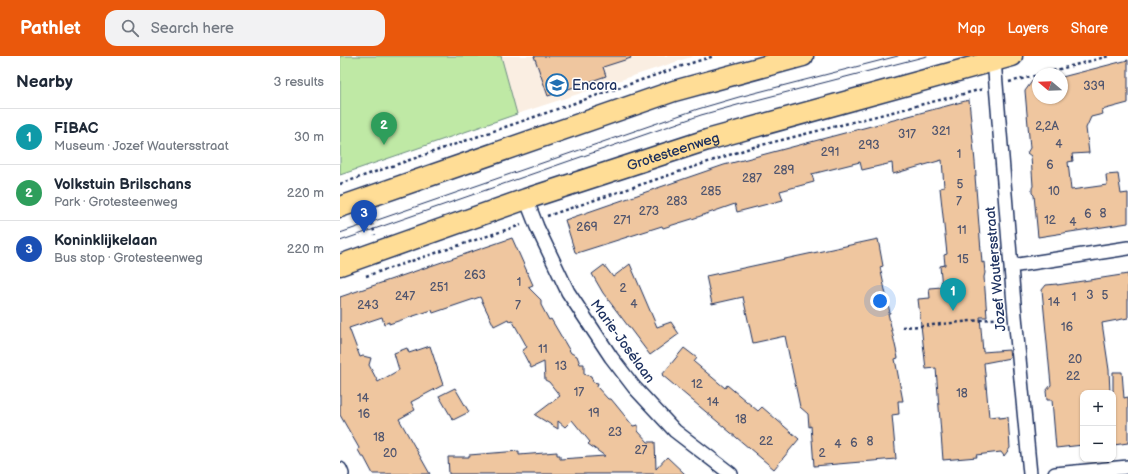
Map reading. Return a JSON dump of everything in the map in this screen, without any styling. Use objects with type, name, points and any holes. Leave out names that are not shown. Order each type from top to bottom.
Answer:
[{"type":"main road","points":[[340,207],[667,94],[726,76],[803,56]]},
{"type":"main road","name":"Grotesteenweg","points":[[340,265],[526,199],[714,138],[1003,58]]},
{"type":"street","name":"Jozef Wautersstraat","points":[[1003,58],[996,86],[1030,474]]},
{"type":"street","name":"Marie-Josélaan","points":[[526,199],[552,261],[568,292],[611,357],[634,387],[675,431],[726,473]]},
{"type":"street","points":[[1011,266],[1128,248]]},
{"type":"street","points":[[1055,474],[1128,467]]},
{"type":"street","points":[[340,470],[342,474]]},
{"type":"path","points":[[340,184],[714,56]]},
{"type":"path","points":[[1062,68],[1109,56]]},
{"type":"path","points":[[362,277],[750,148],[1032,76]]},
{"type":"path","points":[[370,217],[376,234],[372,236]]},
{"type":"path","points":[[902,327],[1015,316]]},
{"type":"shaded area","name":"Encora","points":[[501,56],[694,56],[517,114]]},
{"type":"green space","points":[[340,56],[501,56],[517,114],[340,175]]},
{"type":"building","points":[[534,56],[630,56],[631,58],[603,67],[606,76],[548,96]]},
{"type":"building","points":[[1128,60],[1128,103],[1102,110],[1103,114],[1091,117],[1086,128],[1089,153],[1072,154],[1073,161],[1068,162],[1071,190],[1107,185],[1106,175],[1118,174],[1121,194],[1128,193],[1128,223],[1038,237],[1034,195],[1032,193],[1031,156],[1027,153],[1030,148],[1025,91],[1032,81],[1032,104],[1068,104],[1068,75]]},
{"type":"building","points":[[969,100],[982,263],[984,262],[985,273],[987,317],[980,317],[983,352],[1009,350],[1010,358],[984,363],[989,417],[1008,417],[1010,448],[1004,456],[1001,452],[976,455],[977,457],[943,460],[936,368],[926,369],[918,299],[930,298],[929,288],[942,287],[940,266],[945,265],[944,255],[947,254],[940,188],[944,187],[942,160],[893,174],[892,163],[862,170],[860,162],[812,174],[814,182],[780,191],[783,200],[737,212],[735,204],[663,228],[662,226],[577,253],[575,252],[565,220],[724,165]]},
{"type":"building","points":[[512,238],[533,285],[528,287],[541,300],[541,305],[549,320],[551,319],[571,353],[577,356],[580,364],[584,364],[584,374],[591,376],[593,382],[598,383],[597,387],[608,399],[611,399],[633,426],[638,425],[638,431],[648,442],[655,442],[656,469],[667,457],[685,474],[449,474],[448,457],[469,457],[469,455],[519,451],[519,455],[557,452],[557,455],[560,455],[560,459],[605,456],[588,444],[590,442],[572,420],[565,427],[558,421],[558,429],[535,415],[560,396],[549,382],[545,380],[544,362],[531,368],[522,351],[527,347],[512,320],[509,321],[508,319],[494,326],[480,297],[433,313],[432,310],[389,324],[389,322],[384,324],[382,317],[349,328],[360,357],[363,356],[371,358],[369,365],[378,382],[399,370],[394,353],[407,348],[409,353],[430,346],[443,385],[411,402],[415,410],[399,419],[430,474],[373,474],[364,457],[362,457],[358,450],[359,448],[340,415],[340,297]]},
{"type":"building","points":[[878,239],[883,266],[880,267],[898,358],[895,359],[903,401],[898,401],[899,414],[892,415],[896,459],[814,466],[811,426],[809,427],[808,414],[800,407],[785,336],[753,343],[743,297],[712,304],[706,276]]},
{"type":"building","points":[[630,264],[657,327],[671,322],[679,334],[650,355],[603,293],[592,274],[604,265],[613,277]]},
{"type":"building","points":[[1128,274],[1128,318],[1102,323],[1109,370],[1110,390],[1080,390],[1080,445],[1056,448],[1052,400],[1047,400],[1046,391],[1051,385],[1042,290],[1046,285],[1057,285]]},
{"type":"building","points":[[684,348],[697,358],[694,362],[725,388],[727,385],[758,411],[762,407],[799,439],[774,469],[662,375]]},
{"type":"building","points":[[1113,372],[1122,372],[1124,398],[1128,397],[1128,443],[1116,445],[1116,390],[1113,390]]},
{"type":"building","points":[[455,388],[469,412],[453,420],[439,396]]},
{"type":"tram line","points":[[340,233],[698,109],[898,56]]},
{"type":"tram line","points":[[340,241],[701,115],[927,56]]},
{"type":"place","name":"Encora","points":[[557,85]]},
{"type":"place","name":"Volkstuin Brilschans","points":[[384,145]]},
{"type":"place","name":"Koninklijkelaan","points":[[364,233]]},
{"type":"place","name":"FIBAC","points":[[953,311]]}]
